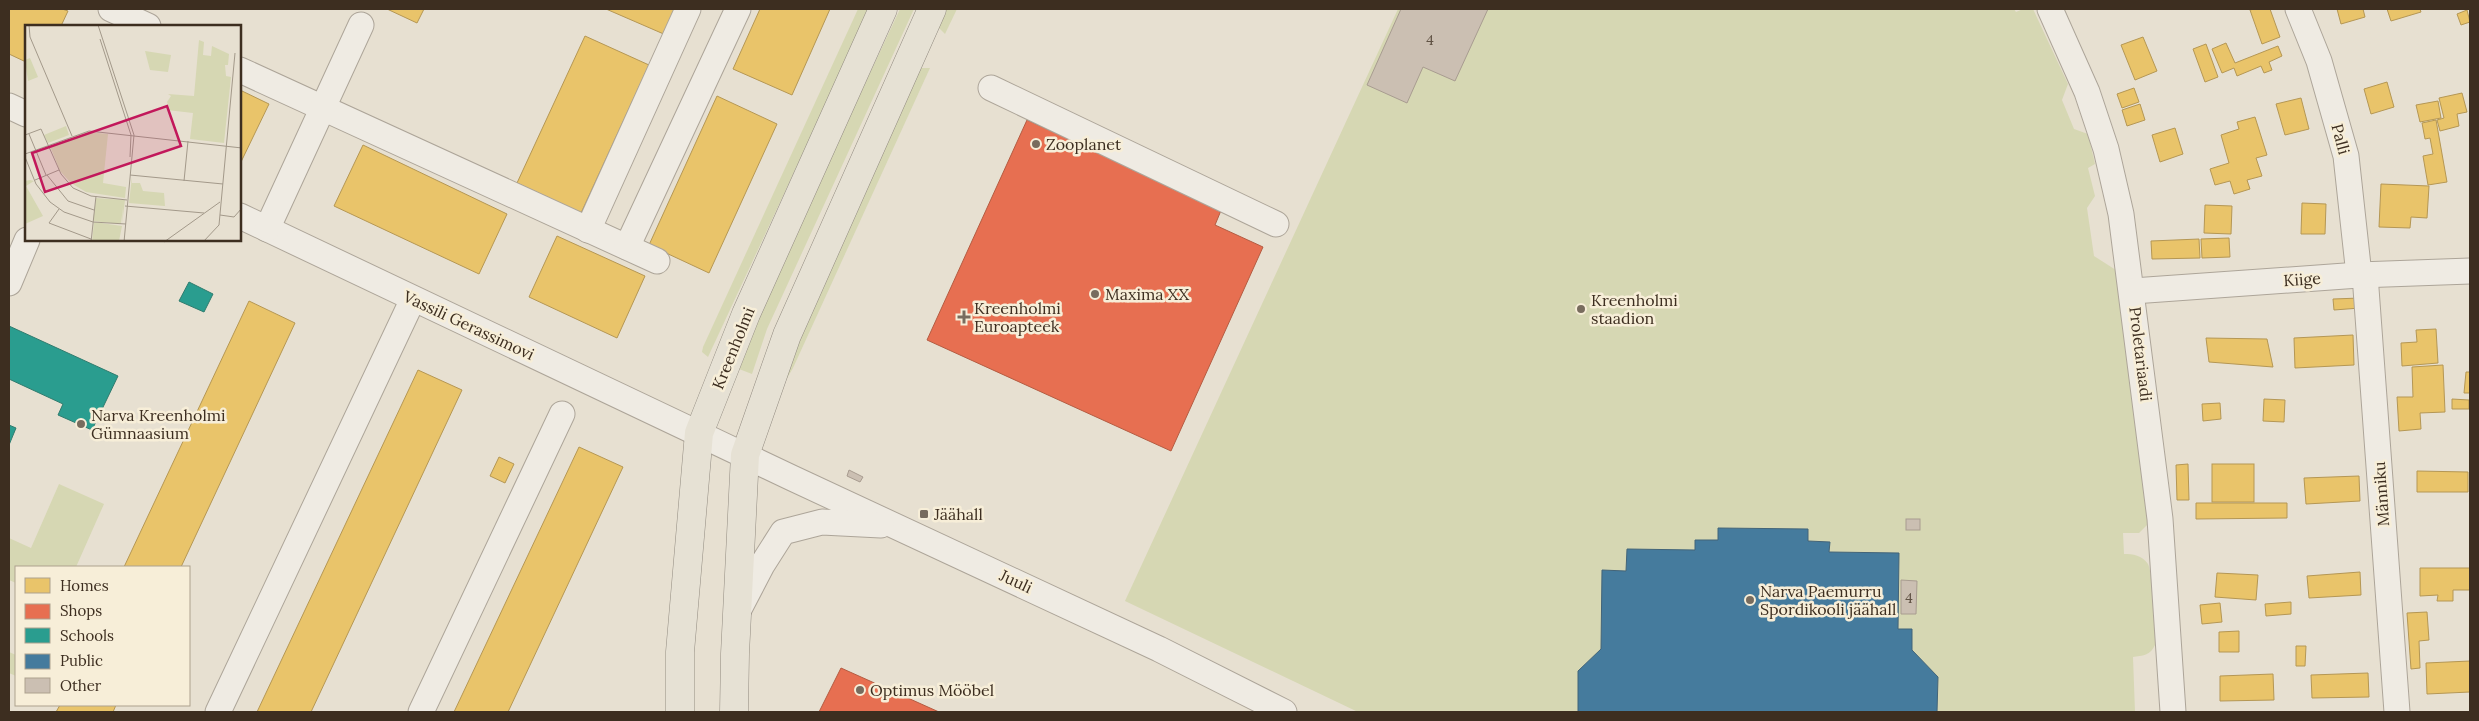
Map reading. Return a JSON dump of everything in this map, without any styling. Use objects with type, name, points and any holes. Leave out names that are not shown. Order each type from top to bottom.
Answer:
[{"type":"main road","name":"Kreenholmi","points":[[680,712],[680,652],[699,433],[746,314],[883,9]]},
{"type":"main road","points":[[734,712],[745,455],[787,334],[932,9]]},
{"type":"street","points":[[111,9],[146,25]]},
{"type":"street","points":[[588,230],[688,9]]},
{"type":"street","points":[[627,247],[738,9]]},
{"type":"street","name":"Proletariaadi","points":[[2050,9],[2087,92],[2106,149],[2122,214],[2160,519],[2173,712]]},
{"type":"street","name":"Palli","points":[[2298,9],[2319,61],[2346,156],[2362,275]]},
{"type":"street","points":[[267,229],[361,25]]},
{"type":"street","points":[[241,70],[657,261]]},
{"type":"street","points":[[991,88],[1276,224]]},
{"type":"street","points":[[9,106],[25,114]]},
{"type":"street","name":"Vassili Gerassimovi","points":[[241,216],[745,455]]},
{"type":"street","points":[[9,232],[25,239]]},
{"type":"street","points":[[9,283],[28,241]]},
{"type":"street","name":"Kiige","points":[[2133,291],[2362,275],[2470,271]]},
{"type":"street","name":"Männiku","points":[[2362,275],[2397,712]]},
{"type":"street","points":[[218,712],[413,299]]},
{"type":"street","points":[[421,712],[562,414]]},
{"type":"street","name":"Juuli","points":[[745,455],[1159,649],[1284,712]]},
{"type":"street","points":[[737,612],[762,565],[783,532],[822,522],[896,526]]},
{"type":"green space","points":[[858,9],[870,9],[708,357],[702,352],[703,347]]},
{"type":"green space","points":[[900,9],[914,9],[767,329],[752,374],[739,369],[752,325]]},
{"type":"green space","points":[[945,9],[957,9],[945,34],[937,26]]},
{"type":"green space","points":[[1398,9],[2014,9],[2016,12],[2023,9],[2033,9],[2068,84],[2062,100],[2074,129],[2088,134],[2095,164],[2088,168],[2095,196],[2087,208],[2094,256],[2119,272],[2148,524],[2139,533],[2123,533],[2124,554],[2140,557],[2148,564],[2153,590],[2156,630],[2155,645],[2151,651],[2133,657],[2135,712],[1358,712],[1125,601]]},
{"type":"green space","points":[[922,68],[930,68],[793,368],[786,380],[781,380],[913,73]]},
{"type":"green space","points":[[59,484],[104,504],[76,566],[15,566],[15,583],[9,580],[9,538],[31,548]]},
{"type":"green space","points":[[9,652],[15,655],[15,676],[9,673]]},
{"type":"building: Homes","points":[[9,9],[62,9],[68,11],[61,25],[25,25],[25,62],[9,54]]},
{"type":"building: Homes","points":[[387,9],[424,9],[417,23]]},
{"type":"building: Homes","points":[[606,9],[678,9],[666,35]]},
{"type":"building: Homes","points":[[760,9],[830,9],[792,95],[733,69]]},
{"type":"building: Homes","points":[[2270,9],[2280,37],[2262,44],[2250,10]]},
{"type":"building: Homes","points":[[2337,9],[2363,9],[2365,17],[2341,24]]},
{"type":"building: Homes","points":[[2387,9],[2420,9],[2421,12],[2391,21]]},
{"type":"building: Homes","points":[[2467,10],[2470,22],[2461,25],[2457,14]]},
{"type":"building: Homes","points":[[585,36],[649,65],[581,213],[517,183]]},
{"type":"building: Homes","points":[[2143,37],[2157,71],[2135,80],[2121,45]]},
{"type":"building: Homes","points":[[2226,43],[2235,63],[2278,46],[2282,56],[2269,62],[2272,70],[2264,73],[2261,66],[2237,76],[2234,68],[2222,73],[2212,49]]},
{"type":"building: Homes","points":[[2206,44],[2218,77],[2205,82],[2193,49]]},
{"type":"building: Homes","points":[[2387,82],[2394,107],[2371,114],[2364,89]]},
{"type":"building: Homes","points":[[2134,88],[2139,102],[2122,108],[2117,94]]},
{"type":"building: Homes","points":[[241,90],[269,104],[241,162]]},
{"type":"building: Homes","points":[[2462,93],[2467,112],[2457,114],[2459,126],[2440,131],[2437,120],[2444,118],[2439,98]]},
{"type":"building: Homes","points":[[717,96],[777,124],[709,273],[649,245]]},
{"type":"building: Homes","points":[[2301,98],[2309,129],[2285,135],[2276,104]]},
{"type":"building: Homes","points":[[2438,101],[2441,118],[2420,122],[2416,105]]},
{"type":"building: Homes","points":[[2140,104],[2145,120],[2127,126],[2122,110]]},
{"type":"building: Homes","points":[[2255,117],[2267,155],[2256,158],[2262,176],[2247,180],[2250,189],[2234,194],[2230,181],[2215,185],[2210,169],[2229,163],[2221,135],[2239,129],[2237,122]]},
{"type":"building: Homes","points":[[2436,120],[2447,182],[2428,185],[2423,156],[2433,154],[2430,138],[2425,139],[2422,123]]},
{"type":"building: Homes","points":[[2175,128],[2183,154],[2160,162],[2152,135]]},
{"type":"building: Homes","points":[[363,145],[507,214],[479,274],[334,206]]},
{"type":"building: Homes","points":[[2381,184],[2429,186],[2427,218],[2411,217],[2410,228],[2379,227]]},
{"type":"building: Homes","points":[[2302,203],[2326,204],[2325,234],[2301,234]]},
{"type":"building: Homes","points":[[2205,205],[2232,206],[2231,234],[2204,233]]},
{"type":"building: Homes","points":[[557,236],[645,276],[617,338],[529,297]]},
{"type":"building: Homes","points":[[2229,238],[2230,257],[2202,258],[2201,239]]},
{"type":"building: Homes","points":[[2199,239],[2200,258],[2152,259],[2151,241]]},
{"type":"building: Homes","points":[[2360,298],[2360,308],[2334,310],[2333,299]]},
{"type":"building: Homes","points":[[249,301],[295,323],[181,566],[124,566]]},
{"type":"building: Homes","points":[[2436,329],[2438,363],[2402,366],[2401,343],[2417,342],[2416,330]]},
{"type":"building: Homes","points":[[2353,335],[2354,365],[2295,368],[2294,338]]},
{"type":"building: Homes","points":[[2206,338],[2267,339],[2273,367],[2209,362]]},
{"type":"building: Homes","points":[[2443,365],[2445,412],[2420,413],[2421,429],[2399,431],[2397,397],[2413,397],[2412,367]]},
{"type":"building: Homes","points":[[418,370],[462,390],[311,712],[257,712]]},
{"type":"building: Homes","points":[[2466,372],[2470,372],[2470,393],[2464,393]]},
{"type":"building: Homes","points":[[2264,399],[2285,400],[2284,422],[2263,421]]},
{"type":"building: Homes","points":[[2452,399],[2469,400],[2469,409],[2452,409]]},
{"type":"building: Homes","points":[[2220,403],[2221,419],[2203,421],[2202,404]]},
{"type":"building: Homes","points":[[579,447],[623,467],[508,712],[454,712]]},
{"type":"building: Homes","points":[[499,457],[514,464],[505,483],[490,476]]},
{"type":"building: Homes","points":[[2188,464],[2189,500],[2177,500],[2176,465]]},
{"type":"building: Homes","points":[[2212,464],[2254,464],[2254,502],[2212,502]]},
{"type":"building: Homes","points":[[2417,471],[2468,472],[2468,492],[2417,492]]},
{"type":"building: Homes","points":[[2359,476],[2360,501],[2306,504],[2304,478]]},
{"type":"building: Homes","points":[[2196,503],[2287,503],[2287,518],[2196,519]]},
{"type":"building: Homes","points":[[2420,568],[2470,568],[2470,590],[2453,590],[2453,601],[2437,601],[2438,595],[2420,596]]},
{"type":"building: Homes","points":[[2360,572],[2361,595],[2309,598],[2307,576]]},
{"type":"building: Homes","points":[[2217,573],[2258,575],[2256,600],[2215,597]]},
{"type":"building: Homes","points":[[2291,602],[2291,614],[2266,616],[2265,604]]},
{"type":"building: Homes","points":[[2220,603],[2222,622],[2202,624],[2200,605]]},
{"type":"building: Homes","points":[[2427,612],[2429,640],[2419,641],[2420,668],[2411,669],[2407,613]]},
{"type":"building: Homes","points":[[2239,631],[2239,652],[2219,652],[2219,632]]},
{"type":"building: Homes","points":[[2296,646],[2306,646],[2305,666],[2296,666]]},
{"type":"building: Homes","points":[[2470,661],[2470,692],[2427,694],[2426,663]]},
{"type":"building: Homes","points":[[2368,673],[2369,697],[2312,698],[2311,675]]},
{"type":"building: Homes","points":[[2273,674],[2274,700],[2220,701],[2220,676]]},
{"type":"building: Homes","points":[[59,706],[116,706],[113,712],[56,712]]},
{"type":"building: Shops","name":"Maxima XX","points":[[1027,120],[1222,208],[1215,225],[1263,247],[1171,451],[927,340]]},
{"type":"building: Shops","name":"Optimus Mööbel","points":[[841,668],[939,712],[819,712]]},
{"type":"building: Schools","points":[[189,282],[213,294],[204,312],[179,301]]},
{"type":"building: Schools","points":[[9,326],[118,376],[92,430],[58,415],[63,404],[9,379]]},
{"type":"building: Schools","points":[[9,425],[16,428],[9,445]]},
{"type":"building: Public","name":"Narva Paemurru Spordikooli jäähall","points":[[1718,528],[1808,529],[1808,541],[1830,542],[1829,552],[1899,553],[1898,629],[1912,629],[1912,650],[1938,677],[1937,712],[1578,712],[1578,671],[1601,649],[1602,570],[1626,571],[1627,549],[1695,550],[1695,540],[1718,540]]},
{"type":"building: Other","points":[[1401,9],[1488,9],[1455,81],[1423,67],[1407,103],[1367,85]]},
{"type":"building: Other","points":[[849,470],[863,477],[860,482],[847,476]]},
{"type":"building: Other","points":[[1906,519],[1920,519],[1920,530],[1906,530]]},
{"type":"building: Other","points":[[1901,580],[1917,581],[1916,614],[1901,614]]},
{"type":"place","name":"Zooplanet","points":[[1036,144]]},
{"type":"place","name":"Maxima XX","points":[[1095,294]]},
{"type":"place","name":"Kreenholmi staadion","points":[[1581,309]]},
{"type":"place","name":"Kreenholmi Euroapteek","points":[[964,317]]},
{"type":"place","name":"Narva Kreenholmi Gümnaasium","points":[[81,424]]},
{"type":"place","name":"Jäähall","points":[[924,514]]},
{"type":"place","name":"Narva Paemurru Spordikooli jäähall","points":[[1750,600]]},
{"type":"place","name":"Optimus Mööbel","points":[[860,690]]}]
